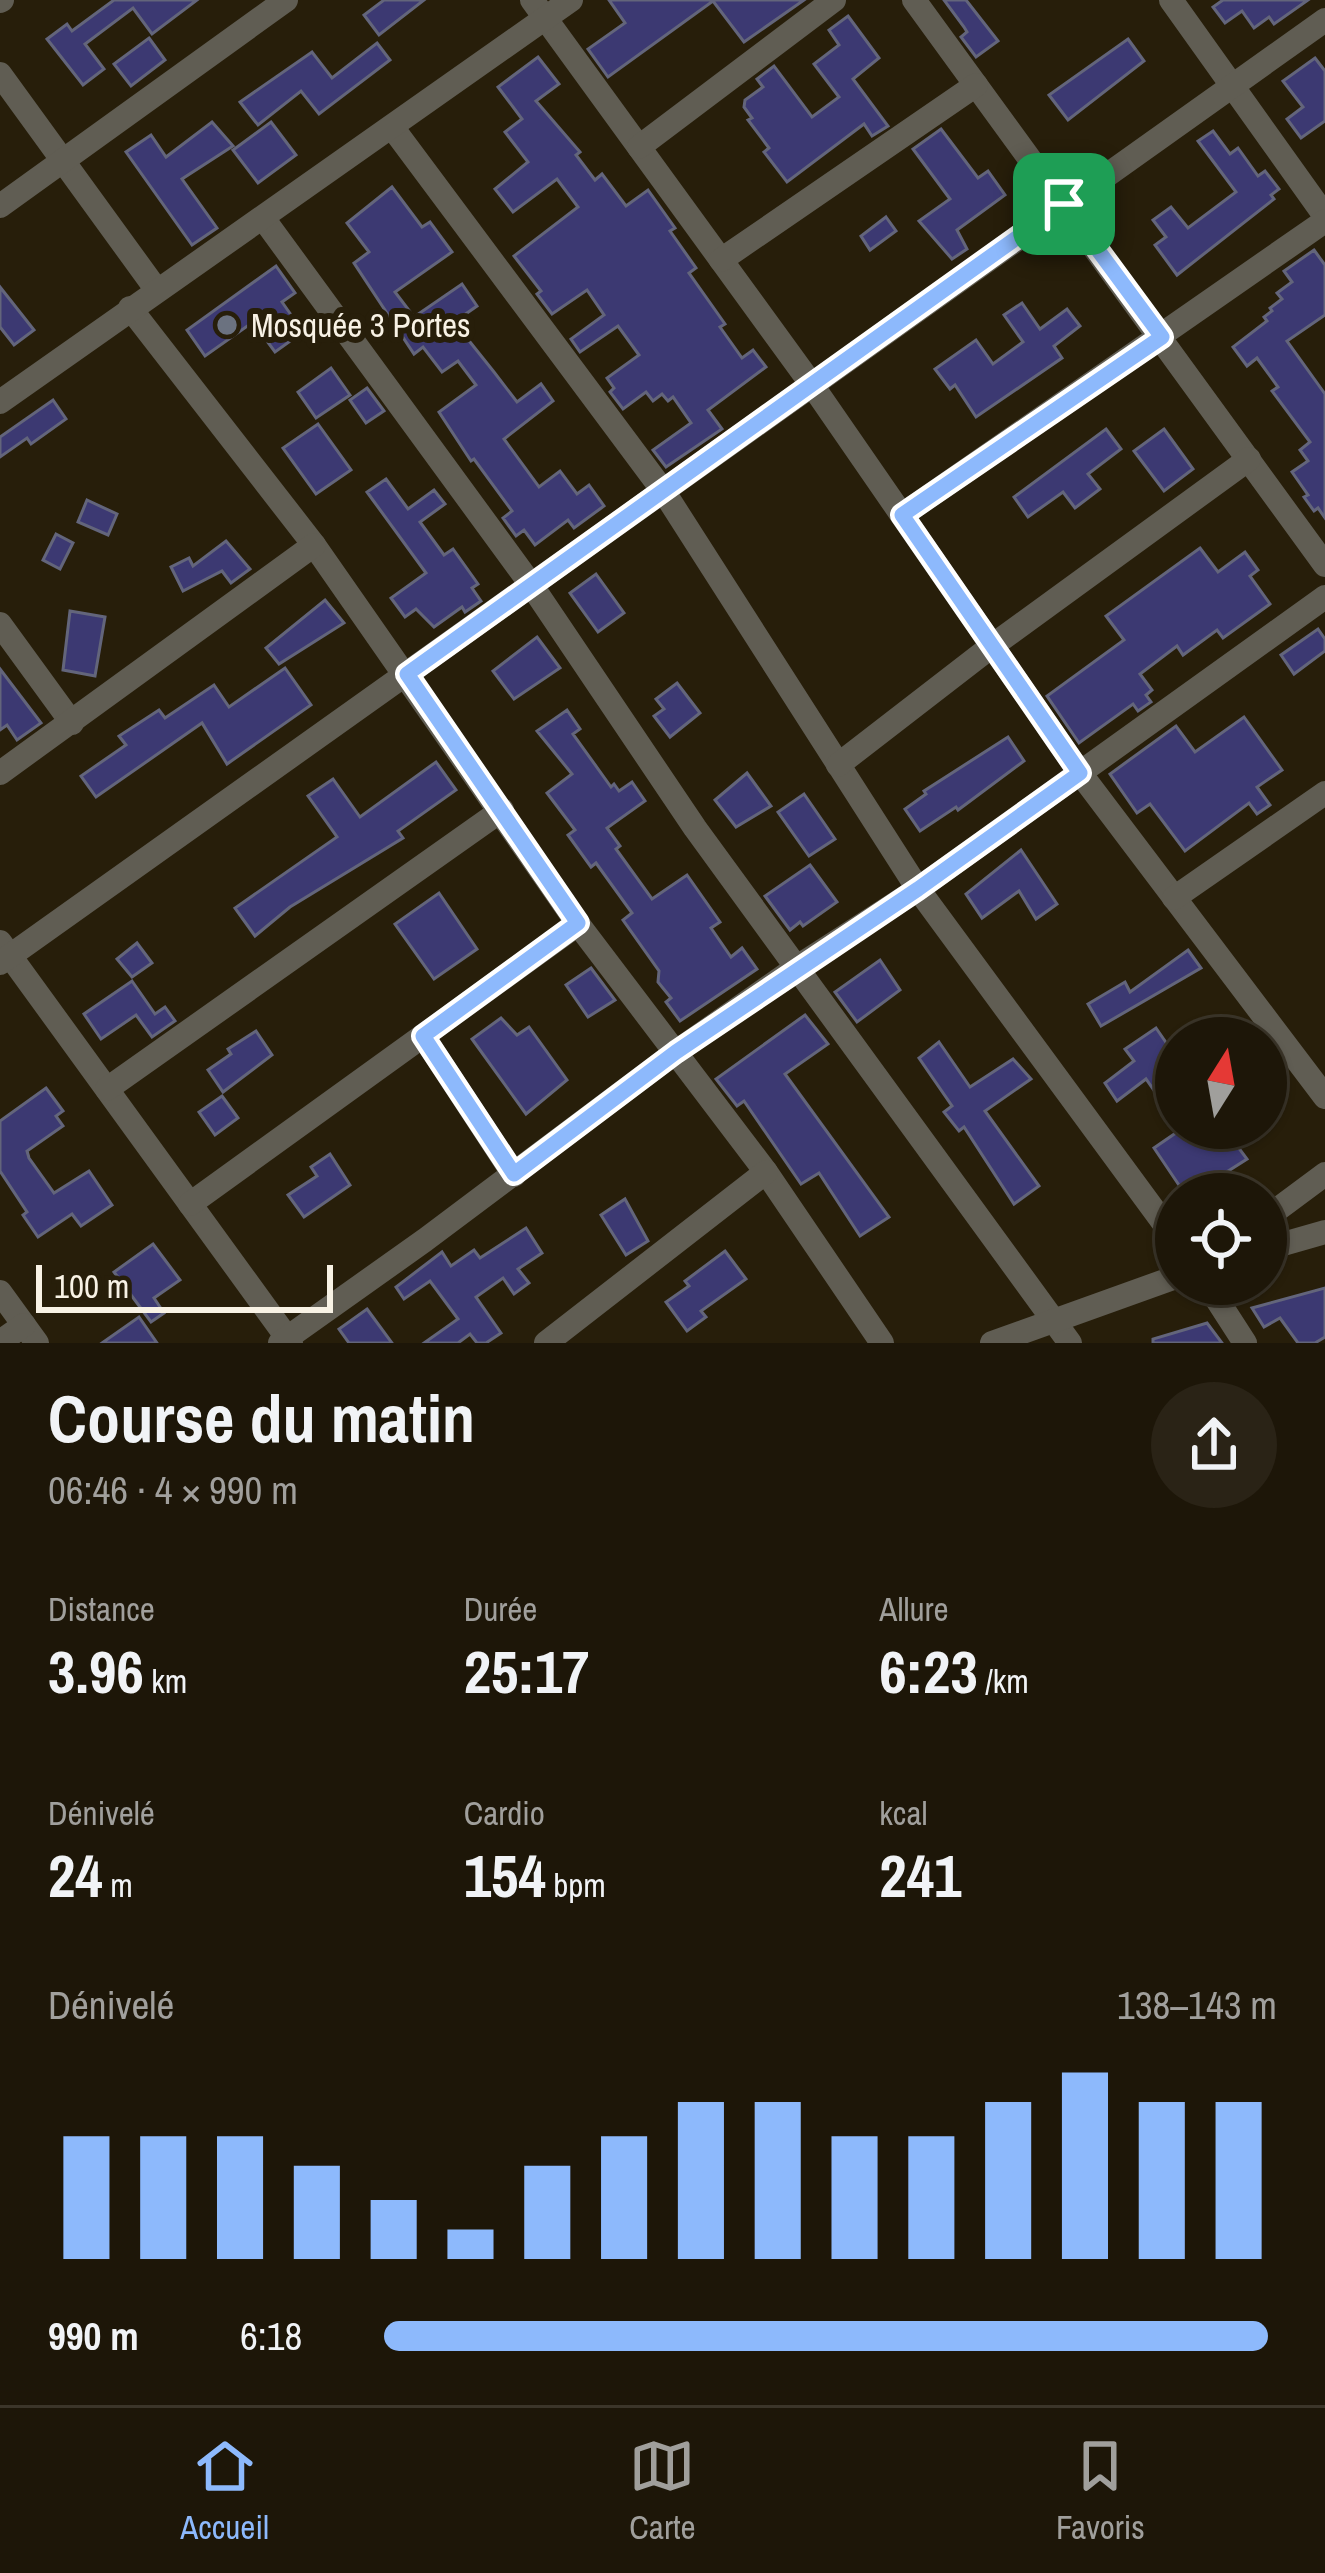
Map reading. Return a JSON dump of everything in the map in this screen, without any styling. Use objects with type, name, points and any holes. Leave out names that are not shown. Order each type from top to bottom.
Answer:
[{"type":"street","points":[[0,206],[286,0]]},
{"type":"street","points":[[0,402],[392,127],[539,9],[571,0]]},
{"type":"street","points":[[639,147],[834,0]]},
{"type":"street","points":[[914,0],[1325,565]]},
{"type":"street","points":[[902,515],[1325,219],[1172,0]]},
{"type":"street","points":[[539,9],[812,386],[1080,773],[1325,1097]]},
{"type":"street","points":[[1325,20],[532,586],[3,954],[107,1090],[286,1341],[676,1052],[918,889],[1325,597]]},
{"type":"street","points":[[0,74],[156,290]]},
{"type":"street","points":[[721,260],[976,85]]},
{"type":"street","points":[[392,127],[664,492],[918,889],[1155,1211]]},
{"type":"street","points":[[263,218],[532,586],[694,828],[1063,1333]]},
{"type":"street","points":[[130,308],[314,544],[578,923],[766,1172],[882,1343]]},
{"type":"street","points":[[838,765],[1249,459]]},
{"type":"street","points":[[0,773],[314,544]]},
{"type":"street","points":[[0,624],[72,723]]},
{"type":"street","points":[[1174,898],[1325,793]]},
{"type":"street","points":[[107,1090],[502,810]]},
{"type":"street","points":[[190,1204],[578,923]]},
{"type":"street","points":[[423,1036],[514,1174]]},
{"type":"street","points":[[546,1343],[766,1172]]},
{"type":"street","points":[[1287,1202],[1325,1174]]},
{"type":"street","points":[[1287,1243],[1325,1232]]},
{"type":"street","points":[[992,1343],[1063,1333],[1155,1287]]},
{"type":"street","points":[[0,1292],[31,1334],[0,1342]]},
{"type":"street","points":[[1221,1305],[1245,1343]]},
{"type":"building","points":[[114,0],[197,0],[152,34],[133,8],[85,44],[104,69],[83,85],[47,39],[67,24],[72,31]]},
{"type":"building","points":[[384,0],[424,0],[379,35],[364,15]]},
{"type":"building","points":[[609,0],[804,0],[744,42],[713,1],[608,77],[588,49],[625,23]]},
{"type":"building","points":[[944,0],[966,0],[998,41],[976,57],[961,37],[967,32]]},
{"type":"building","points":[[1223,0],[1308,0],[1274,24],[1269,17],[1254,28],[1242,11],[1225,23],[1213,7]]},
{"type":"building","points":[[848,16],[879,58],[853,79],[888,126],[872,136],[864,124],[787,182],[764,152],[769,148],[748,120],[752,118],[745,100],[763,87],[757,79],[774,66],[812,117],[839,97],[814,64],[839,45],[829,30]]},
{"type":"building","points":[[149,38],[165,60],[131,86],[114,64]]},
{"type":"building","points":[[1128,39],[1144,61],[1068,120],[1049,95]]},
{"type":"building","points":[[377,43],[390,60],[319,114],[301,91],[258,125],[240,102],[312,52],[332,78]]},
{"type":"building","points":[[538,57],[559,84],[536,101],[580,152],[576,155],[595,180],[602,174],[626,206],[648,190],[675,228],[670,231],[696,268],[689,273],[725,324],[720,327],[742,358],[753,350],[766,367],[708,410],[722,429],[666,467],[653,450],[691,423],[673,397],[668,401],[662,394],[653,401],[646,392],[623,409],[610,392],[614,388],[607,378],[639,355],[618,326],[580,352],[571,339],[604,315],[587,290],[552,314],[514,256],[578,207],[557,179],[513,212],[495,189],[528,162],[505,132],[522,119],[498,87]]},
{"type":"building","points":[[1315,58],[1325,71],[1325,121],[1301,138],[1287,119],[1303,107],[1283,81]]},
{"type":"building","points":[[212,122],[233,146],[182,179],[217,228],[192,245],[126,152],[151,135],[166,157]]},
{"type":"building","points":[[271,122],[296,155],[258,183],[233,150]]},
{"type":"building","points":[[941,129],[978,178],[988,171],[1005,195],[957,230],[967,249],[952,259],[919,221],[950,199],[913,149]]},
{"type":"building","points":[[1213,131],[1230,154],[1238,148],[1258,176],[1265,171],[1279,189],[1271,195],[1274,199],[1177,275],[1155,245],[1166,237],[1153,220],[1171,207],[1188,228],[1236,192],[1198,141]]},
{"type":"building","points":[[392,187],[422,227],[430,222],[452,252],[395,292],[414,317],[462,284],[477,306],[454,322],[517,402],[541,384],[553,401],[504,439],[539,487],[560,471],[577,494],[589,485],[604,506],[574,528],[568,520],[535,545],[524,530],[516,536],[503,518],[512,511],[439,412],[476,385],[458,361],[442,372],[423,347],[414,354],[354,263],[369,252],[347,223]]},
{"type":"building","points":[[886,217],[896,231],[870,250],[861,236]]},
{"type":"building","points":[[1314,250],[1325,265],[1325,315],[1287,341],[1325,394],[1325,518],[1318,508],[1314,511],[1292,472],[1308,461],[1300,450],[1310,442],[1272,391],[1278,387],[1257,358],[1247,366],[1233,347],[1267,321],[1264,317],[1270,308],[1282,299],[1277,293],[1292,282],[1284,271]]},
{"type":"building","points":[[276,266],[295,293],[282,302],[303,332],[275,352],[253,322],[205,356],[187,330]]},
{"type":"building","points":[[0,287],[34,330],[14,345],[0,327]]},
{"type":"building","points":[[1022,303],[1040,329],[1067,309],[1080,326],[1054,346],[1062,358],[976,417],[955,385],[950,389],[935,369],[976,340],[993,364],[1023,342],[1004,315]]},
{"type":"building","points":[[331,368],[350,395],[316,418],[298,392]]},
{"type":"building","points":[[367,388],[384,411],[366,423],[350,400]]},
{"type":"building","points":[[53,400],[66,419],[31,444],[27,438],[0,457],[0,437]]},
{"type":"building","points":[[318,424],[351,470],[316,494],[283,448]]},
{"type":"building","points":[[1106,429],[1121,449],[1088,474],[1100,489],[1075,508],[1063,492],[1028,517],[1014,497]]},
{"type":"building","points":[[1164,429],[1193,469],[1164,491],[1134,451]]},
{"type":"building","points":[[386,479],[408,509],[434,490],[445,504],[420,522],[444,555],[453,549],[478,584],[472,588],[481,601],[465,612],[462,607],[434,627],[416,609],[405,617],[391,598],[426,573],[367,492]]},
{"type":"building","points":[[87,500],[117,514],[108,535],[78,522]]},
{"type":"building","points":[[56,534],[73,543],[60,569],[43,560]]},
{"type":"building","points":[[226,541],[250,569],[231,583],[222,571],[183,591],[171,567],[189,558],[193,566]]},
{"type":"building","points":[[1200,548],[1218,572],[1245,552],[1258,570],[1250,576],[1270,604],[1223,638],[1217,630],[1183,655],[1177,646],[1140,674],[1152,690],[1146,695],[1151,702],[1138,711],[1133,704],[1079,743],[1047,696],[1124,640],[1106,616]]},
{"type":"building","points":[[596,574],[624,613],[598,632],[570,593]]},
{"type":"building","points":[[325,600],[344,623],[279,664],[266,648]]},
{"type":"building","points":[[70,611],[105,617],[95,676],[63,670]]},
{"type":"building","points":[[1318,629],[1325,639],[1325,651],[1294,674],[1281,655]]},
{"type":"building","points":[[537,637],[560,668],[514,699],[493,671]]},
{"type":"building","points":[[285,668],[311,705],[227,764],[202,723],[96,797],[81,776],[126,745],[119,736],[159,710],[165,718],[214,685],[229,707]]},
{"type":"building","points":[[0,669],[41,723],[17,740],[7,725],[0,730]]},
{"type":"building","points":[[677,683],[700,713],[670,737],[654,716],[664,709],[656,699]]},
{"type":"building","points":[[567,710],[580,729],[573,734],[611,787],[614,784],[619,791],[632,782],[645,801],[607,828],[620,846],[616,849],[652,899],[687,875],[720,922],[711,928],[731,957],[742,948],[757,969],[680,1021],[666,1002],[671,998],[658,982],[659,971],[623,920],[632,913],[596,863],[591,867],[568,835],[575,830],[547,793],[572,774],[537,731]]},
{"type":"building","points":[[1244,717],[1282,770],[1257,787],[1270,805],[1257,814],[1249,803],[1185,851],[1150,804],[1137,813],[1110,774],[1176,726],[1195,752]]},
{"type":"building","points":[[1008,737],[1024,761],[958,810],[920,831],[905,809],[924,791]]},
{"type":"building","points":[[436,762],[456,790],[398,831],[403,838],[290,907],[255,936],[235,908],[337,837],[308,796],[333,779],[360,817]]},
{"type":"building","points":[[747,773],[771,806],[736,827],[715,800]]},
{"type":"building","points":[[804,794],[835,839],[809,856],[778,812]]},
{"type":"building","points":[[1021,850],[1057,904],[1036,919],[1019,891],[982,918],[966,894]]},
{"type":"building","points":[[810,865],[837,902],[790,930],[765,896]]},
{"type":"building","points":[[439,893],[477,949],[434,979],[395,924]]},
{"type":"building","points":[[137,943],[152,963],[132,977],[117,959]]},
{"type":"building","points":[[1188,950],[1201,968],[1101,1026],[1088,1004],[1125,982],[1130,992]]},
{"type":"building","points":[[880,960],[900,990],[857,1022],[835,992]]},
{"type":"building","points":[[591,968],[615,1000],[588,1017],[566,985]]},
{"type":"building","points":[[132,981],[155,1014],[165,1007],[175,1021],[152,1037],[136,1015],[101,1039],[84,1014]]},
{"type":"building","points":[[805,1015],[828,1044],[785,1074],[889,1217],[860,1236],[819,1173],[801,1184],[744,1101],[737,1106],[716,1079]]},
{"type":"building","points":[[501,1018],[517,1035],[529,1027],[567,1080],[526,1114],[472,1039]]},
{"type":"building","points":[[1155,1029],[1155,1092],[1146,1079],[1117,1101],[1105,1083],[1134,1061],[1125,1049]]},
{"type":"building","points":[[256,1031],[272,1055],[223,1092],[208,1070],[231,1054],[228,1049]]},
{"type":"building","points":[[939,1042],[970,1087],[1013,1059],[1031,1079],[985,1111],[1039,1186],[1014,1204],[964,1127],[959,1131],[944,1112],[952,1106],[919,1058]]},
{"type":"building","points":[[46,1088],[63,1111],[56,1116],[63,1126],[27,1151],[29,1158],[54,1193],[89,1171],[112,1205],[81,1226],[72,1214],[38,1237],[0,1171],[0,1121]]},
{"type":"building","points":[[222,1096],[238,1118],[215,1135],[199,1112]]},
{"type":"building","points":[[1154,1148],[1240,1149],[1247,1159],[1225,1173],[1171,1173]]},
{"type":"building","points":[[330,1154],[350,1185],[304,1217],[288,1195],[317,1176],[311,1167]]},
{"type":"building","points":[[625,1199],[648,1241],[626,1255],[601,1215]]},
{"type":"building","points":[[526,1228],[542,1253],[518,1269],[529,1283],[514,1294],[503,1278],[476,1297],[501,1333],[486,1343],[477,1343],[470,1334],[458,1343],[424,1343],[458,1319],[430,1281],[404,1299],[396,1287],[442,1252],[451,1266],[474,1250],[480,1258]]},
{"type":"building","points":[[153,1244],[180,1280],[154,1298],[164,1313],[151,1322],[114,1272]]},
{"type":"building","points":[[725,1251],[746,1279],[701,1311],[706,1317],[687,1331],[666,1302]]},
{"type":"building","points":[[1325,1288],[1325,1337],[1315,1343],[1298,1343],[1280,1318],[1264,1327],[1252,1308],[1287,1305],[1287,1298]]},
{"type":"building","points":[[367,1309],[392,1343],[349,1343],[339,1329]]},
{"type":"building","points":[[139,1317],[157,1343],[102,1343]]},
{"type":"building","points":[[1207,1323],[1222,1343],[1153,1343],[1153,1339]]},
{"type":"place","name":"Mosquée 3 Portes","points":[[227,325]]},
{"type":"route","points":[[1064,204],[1162,337],[902,515],[1080,773],[676,1052],[514,1174],[423,1036],[578,923],[407,674],[1064,204]]}]
